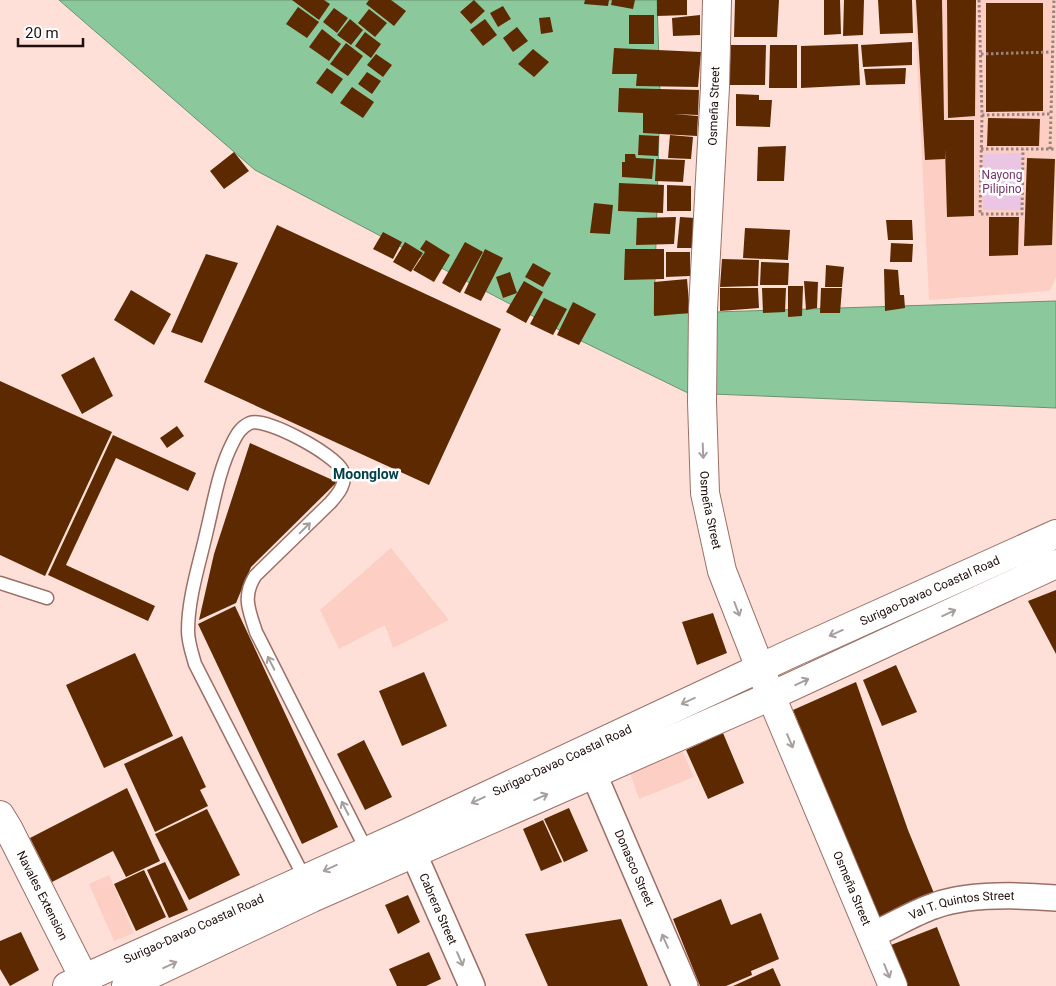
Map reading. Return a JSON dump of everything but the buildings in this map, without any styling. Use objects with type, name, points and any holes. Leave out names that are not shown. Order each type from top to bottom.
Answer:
[{"type":"main road","name":"Osmeña Street","points":[[717,0],[715,87],[703,308],[702,402],[705,493],[722,571],[771,696],[892,986]]},
{"type":"main road","name":"Surigao-Davao Coastal Road","points":[[126,986],[312,898],[410,844],[588,762],[760,667],[1056,534]]},
{"type":"main road","name":"Surigao-Davao Coastal Road","points":[[588,762],[771,696],[1056,564]]},
{"type":"main road","name":"Navales Extension","points":[[0,814],[80,983]]},
{"type":"main road","name":"Surigao-Davao Coastal Road","points":[[80,983],[367,851],[410,844]]},
{"type":"street","name":"Donasco Street","points":[[588,762],[685,986]]},
{"type":"street","name":"Cabrera Street","points":[[410,844],[472,986]]},
{"type":"street","name":"Val T. Quintos Street","points":[[872,935],[935,905],[966,899],[1023,895],[1056,898]]},
{"type":"lane","points":[[306,879],[195,664],[189,645],[188,630],[191,597],[222,468],[232,442],[241,428],[253,422],[268,424],[317,447],[333,458],[342,470],[344,480],[340,491],[318,516],[255,576],[247,592],[247,599],[256,632],[367,851]]},
{"type":"lane","points":[[0,583],[47,598]]},
{"type":"path","points":[[979,0],[982,115],[980,214],[1022,214],[1023,149]]},
{"type":"path","points":[[1050,149],[1054,0]]},
{"type":"path","points":[[980,54],[1052,52]]},
{"type":"path","points":[[982,115],[1051,114]]},
{"type":"path","points":[[981,149],[1056,149]]},
{"type":"shaded area","points":[[59,0],[657,0],[660,95],[654,314],[1056,301],[1056,408],[688,393],[567,334],[255,170]]},
{"type":"shaded area","points":[[914,0],[1056,0],[1056,277],[1050,291],[929,300]]},
{"type":"shaded area","points":[[391,548],[449,620],[393,648],[385,625],[339,649],[320,610]]},
{"type":"shaded area","points":[[682,750],[694,777],[639,799],[630,773]]},
{"type":"shaded area","points":[[109,875],[134,933],[114,941],[89,884]]},
{"type":"green space","name":"Nayong Pilipino","points":[[1021,153],[1021,210],[983,210],[983,154]]},
{"type":"district","name":"Moonglow","points":[[366,474]]}]
